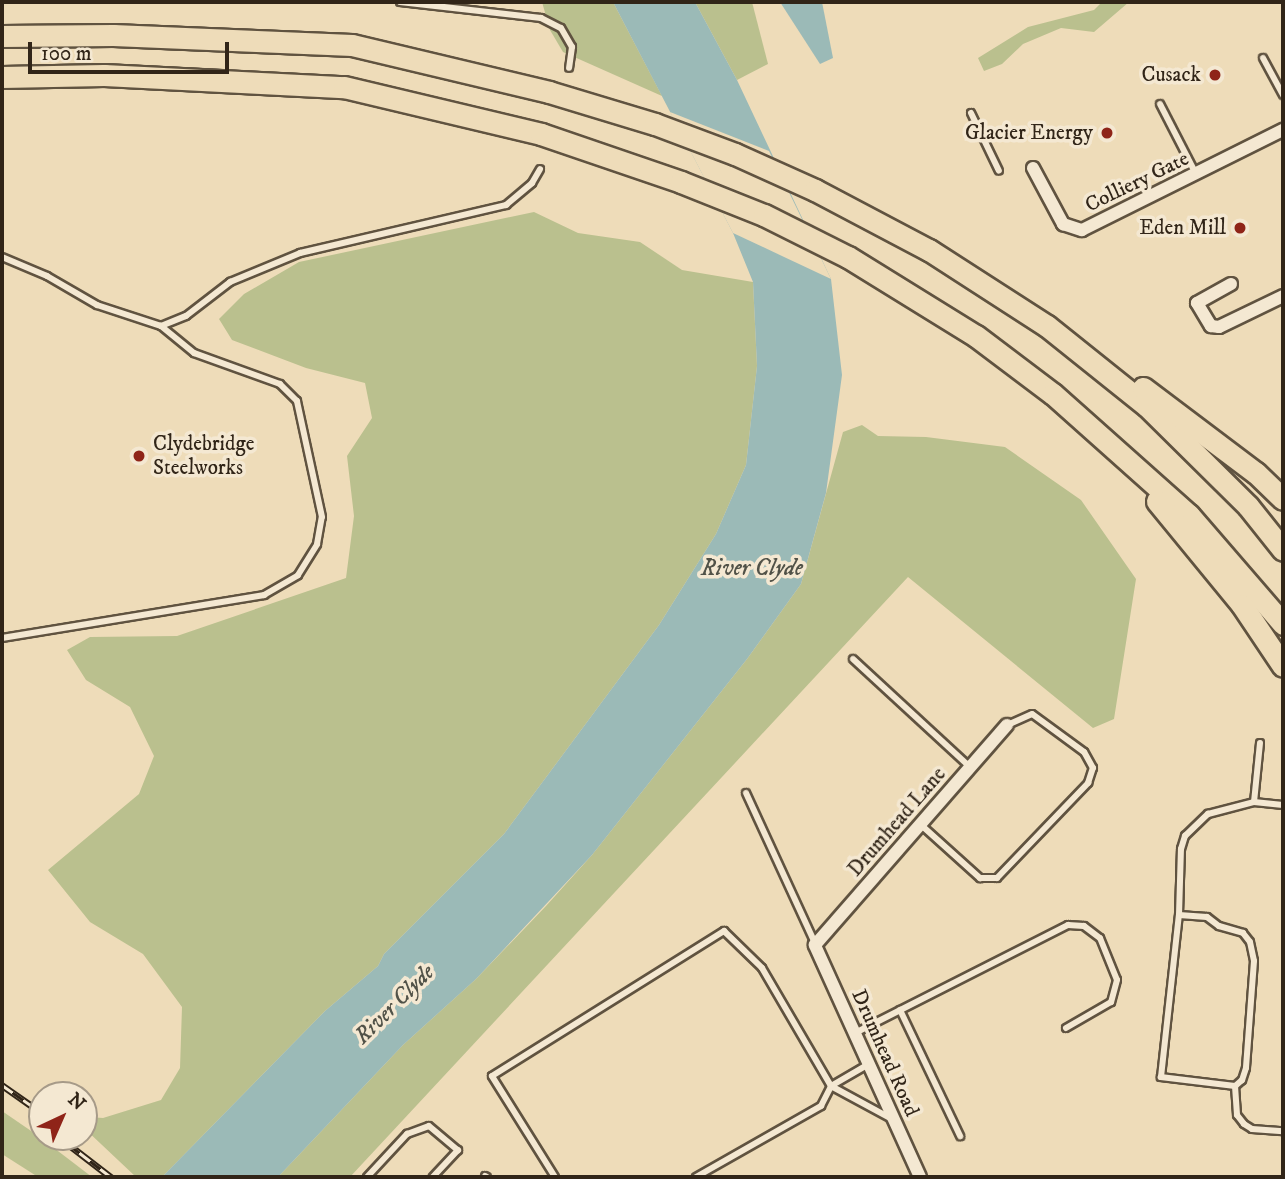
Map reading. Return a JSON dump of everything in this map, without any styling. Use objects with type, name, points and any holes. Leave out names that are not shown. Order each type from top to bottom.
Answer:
[{"type":"highway","points":[[2,36],[113,35],[352,46],[549,92],[654,124],[735,154],[815,190],[929,250],[1163,402],[1256,473],[1283,499]]},
{"type":"highway","points":[[2,77],[104,75],[344,87],[541,134],[681,182],[764,215],[848,257],[976,336],[1104,437],[1189,515],[1283,624]]},
{"type":"highway","points":[[1047,326],[1147,406],[1248,506],[1283,550]]},
{"type":"highway","points":[[1104,437],[1242,605],[1283,666]]},
{"type":"street","name":"Colliery Gate","points":[[1032,168],[1063,223],[1082,230],[1283,130]]},
{"type":"street","points":[[1231,284],[1197,303],[1211,326],[1219,327],[1283,296]]},
{"type":"street","name":"Drumhead Lane","points":[[815,945],[1007,725]]},
{"type":"street","name":"Drumhead Road","points":[[815,945],[920,1177]]},
{"type":"lane","points":[[400,2],[541,18],[561,28],[572,47],[569,68]]},
{"type":"lane","points":[[1263,58],[1283,95]]},
{"type":"lane","points":[[1160,104],[1196,174]]},
{"type":"lane","points":[[971,113],[999,171]]},
{"type":"lane","points":[[162,326],[186,316],[230,282],[300,253],[506,205],[532,183],[540,169]]},
{"type":"lane","points":[[2,257],[47,276],[97,305],[162,326],[194,353],[280,384],[297,401],[322,517],[317,544],[298,575],[264,595],[2,638]]},
{"type":"lane","points":[[853,659],[970,767]]},
{"type":"lane","points":[[920,824],[979,877],[998,878],[1088,783],[1093,768],[1084,752],[1074,744],[1032,714],[1007,725]]},
{"type":"lane","points":[[1254,802],[1260,743]]},
{"type":"lane","points":[[746,793],[815,945]]},
{"type":"lane","points":[[1179,915],[1207,917],[1219,926],[1243,933],[1250,942],[1254,961],[1246,1068],[1242,1080],[1235,1086],[1161,1077],[1179,915],[1181,849],[1185,836],[1208,814],[1254,802],[1283,805]]},
{"type":"lane","points":[[855,1033],[1068,925],[1084,926],[1100,938],[1117,980],[1111,1002],[1066,1028]]},
{"type":"lane","points":[[555,1177],[492,1076],[724,931],[762,968],[831,1086],[894,1119]]},
{"type":"lane","points":[[901,1010],[960,1136]]},
{"type":"lane","points":[[696,1177],[821,1106],[831,1086],[869,1064]]},
{"type":"lane","points":[[1235,1086],[1237,1115],[1244,1125],[1252,1129],[1283,1131]]},
{"type":"lane","points":[[367,1177],[407,1133],[429,1126],[458,1150],[433,1177]]},
{"type":"green space","points":[[542,2],[613,2],[662,96],[563,52],[550,30]]},
{"type":"green space","points":[[695,2],[752,2],[768,64],[737,80]]},
{"type":"green space","points":[[1102,2],[1129,2],[1094,32],[1061,28],[1023,44],[1002,64],[984,71],[978,58],[1028,27],[1094,10]]},
{"type":"green space","points":[[534,212],[578,233],[640,242],[682,270],[753,282],[757,366],[746,465],[716,534],[659,625],[504,834],[384,954],[378,966],[325,1011],[162,1177],[136,1177],[98,1141],[98,1118],[161,1100],[180,1068],[182,1007],[143,954],[90,922],[48,870],[139,794],[154,756],[130,707],[86,680],[67,650],[90,637],[177,636],[346,578],[354,516],[347,456],[372,418],[365,383],[306,368],[232,340],[219,319],[244,294],[299,262]]},
{"type":"green space","points":[[862,425],[878,436],[926,437],[1005,447],[1081,500],[1136,579],[1114,719],[1093,728],[908,577],[350,1177],[278,1177],[403,1045],[476,979],[546,906],[592,855],[747,659],[801,584],[843,432]]},
{"type":"green space","points":[[2,1111],[28,1129],[28,1151],[58,1151],[92,1177],[38,1177],[2,1154]]},
{"type":"water","name":"River Clyde","points":[[613,2],[695,2],[737,80],[831,279],[842,375],[826,493],[801,584],[747,659],[592,855],[476,979],[403,1045],[278,1177],[162,1177],[325,1011],[378,966],[384,954],[504,834],[659,625],[716,534],[746,465],[757,366],[753,282],[733,233]]},
{"type":"water","points":[[780,2],[822,2],[833,58],[820,64]]},
{"type":"pier","points":[[670,112],[769,151],[831,279],[733,233]]},
{"type":"railway","points":[[2,1085],[28,1103]]},
{"type":"railway","points":[[77,1151],[111,1177]]},
{"type":"place","name":"Cusack","points":[[1215,75]]},
{"type":"place","name":"Glacier Energy","points":[[1107,133]]},
{"type":"place","name":"Eden Mill","points":[[1240,228]]},
{"type":"place","name":"Clydebridge Steelworks","points":[[139,456]]}]
